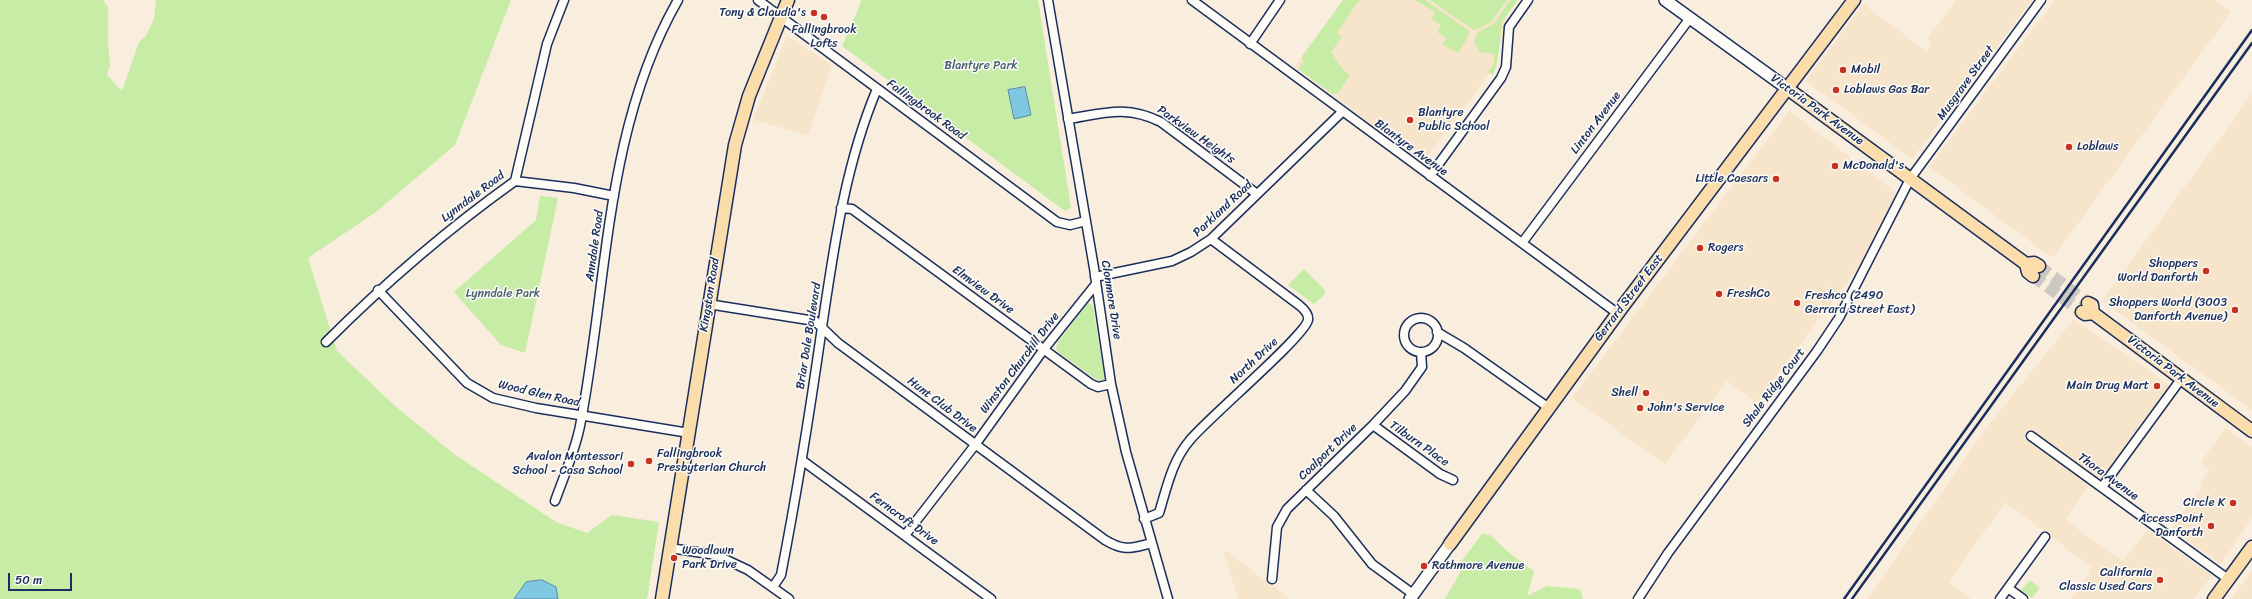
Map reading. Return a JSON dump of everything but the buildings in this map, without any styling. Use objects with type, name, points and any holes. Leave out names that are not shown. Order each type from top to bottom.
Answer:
[{"type":"main road","name":"Kingston Road","points":[[662,599],[708,304],[734,153],[741,120],[765,51],[788,0]]},
{"type":"main road","name":"Gerrard Street East","points":[[1450,544],[1617,313],[1788,89],[1851,1]]},
{"type":"main road","name":"Victoria Park Avenue","points":[[1788,89],[2026,264],[2034,264],[2036,271]]},
{"type":"main road","name":"Victoria Park Avenue","points":[[2088,309],[2252,431]]},
{"type":"main road","points":[[2214,599],[2252,547]]},
{"type":"street","name":"Lynndale Road","points":[[326,342],[378,290],[473,211],[515,181],[547,44],[564,0]]},
{"type":"street","name":"Anndale Road","points":[[555,501],[582,416],[614,196],[637,94],[666,21],[678,0]]},
{"type":"street","name":"Fallingbrook Road","points":[[758,0],[1057,222],[1070,225],[1086,222]]},
{"type":"street","name":"Clonmore Drive","points":[[1048,0],[1096,280],[1111,384],[1126,452],[1168,599]]},
{"type":"street","name":"Blantyre Avenue","points":[[1192,0],[1342,112],[1617,313]]},
{"type":"street","points":[[1250,44],[1280,0]]},
{"type":"street","points":[[1430,176],[1501,78],[1506,67],[1509,27],[1528,0]]},
{"type":"street","name":"Victoria Park Avenue","points":[[1665,0],[1788,89]]},
{"type":"street","name":"Musgrave Street","points":[[1910,179],[2041,0]]},
{"type":"street","name":"Linton Avenue","points":[[1522,243],[1690,18]]},
{"type":"street","name":"Briar Dale Boulevard","points":[[773,587],[781,575],[803,461],[841,208],[854,158],[877,89]]},
{"type":"street","name":"Parkview Heights","points":[[1068,119],[1115,111],[1129,111],[1144,114],[1161,122],[1257,194]]},
{"type":"street","name":"Parkland Road","points":[[1096,280],[1172,261],[1192,252],[1211,239],[1342,112]]},
{"type":"street","name":"Shale Ridge Court","points":[[1638,599],[1668,553],[1817,351],[1839,318],[1910,179]]},
{"type":"street","points":[[515,181],[574,188],[614,196]]},
{"type":"street","name":"Elmview Drive","points":[[841,208],[852,209],[1092,385],[1098,387],[1111,384]]},
{"type":"street","name":"North Drive","points":[[1144,519],[1159,513],[1171,470],[1190,440],[1220,408],[1291,343],[1304,329],[1308,320],[1307,314],[1299,305],[1211,239]]},
{"type":"street","name":"Winston Churchill Drive","points":[[906,534],[975,445],[1096,280]]},
{"type":"street","name":"Wood Glen Road","points":[[378,290],[468,382],[493,398],[536,408],[689,433]]},
{"type":"street","name":"Hunt Club Drive","points":[[708,304],[815,322],[838,343],[975,445],[1119,548],[1131,549],[1152,543]]},
{"type":"street","points":[[1438,332],[1436,343],[1427,351],[1421,352],[1416,351],[1407,345],[1404,335],[1408,324],[1412,321],[1422,318],[1432,322],[1438,332],[1460,345],[1549,408]]},
{"type":"street","name":"Coalport Drive","points":[[1272,579],[1278,527],[1287,509],[1373,425],[1405,391],[1422,367],[1421,352]]},
{"type":"street","points":[[2102,487],[2181,379]]},
{"type":"street","name":"Tilburn Place","points":[[1373,425],[1440,474],[1453,480]]},
{"type":"street","name":"Thora Avenue","points":[[2031,436],[2228,579]]},
{"type":"street","name":"Ferncroft Drive","points":[[803,461],[906,534],[991,599]]},
{"type":"street","points":[[1306,490],[1334,516],[1372,564],[1412,597]]},
{"type":"street","points":[[2000,599],[2045,537]]},
{"type":"street","name":"Gerrard Street East","points":[[1412,597],[1450,544]]},
{"type":"street","points":[[670,548],[716,555],[748,570],[789,599]]},
{"type":"street","points":[[2008,588],[2023,599]]},
{"type":"shaded area","name":"Blantyre Public School","points":[[1343,0],[1511,0],[1495,64],[1423,163],[1294,67]]},
{"type":"shaded area","points":[[1956,0],[2032,0],[1912,159],[1806,81],[1863,4],[1926,51],[1932,44],[1928,38]]},
{"type":"shaded area","points":[[2055,0],[2215,0],[2231,12],[2053,258],[1929,167]]},
{"type":"shaded area","points":[[787,36],[832,65],[808,135],[753,120]]},
{"type":"shaded area","name":"Shoppers World Danforth","points":[[2252,94],[2252,410],[2102,301]]},
{"type":"shaded area","points":[[1789,111],[1908,201],[1756,403],[1727,381],[1665,464],[1572,398]]},
{"type":"shaded area","points":[[2074,319],[2179,392],[2104,496],[2089,486],[2065,520],[2123,561],[2147,530],[2212,575],[2194,599],[2070,599],[2090,573],[2091,567],[2005,502],[1949,582],[1971,599],[1867,599],[1990,423]]},
{"type":"shaded area","points":[[2225,428],[2252,447],[2252,518],[2221,564],[2171,529],[2202,486],[2199,484],[2210,469],[2201,462]]},
{"type":"shaded area","points":[[1223,549],[1290,599],[1238,599]]},
{"type":"shaded area","points":[[2252,571],[2252,599],[2231,599]]},
{"type":"green space","points":[[0,0],[103,0],[108,7],[110,66],[107,75],[122,91],[139,42],[146,36],[154,19],[156,0],[511,0],[455,145],[376,212],[308,258],[337,351],[395,406],[454,454],[556,522],[587,533],[612,515],[659,522],[647,599],[0,599]]},
{"type":"green space","name":"Blantyre Park","points":[[862,0],[1038,0],[1071,208],[1065,211],[842,46]]},
{"type":"green space","points":[[1343,0],[1361,0],[1357,3],[1337,33],[1342,37],[1331,52],[1342,68],[1350,76],[1338,93],[1333,94],[1298,69],[1304,61],[1301,58]]},
{"type":"green space","points":[[1415,0],[1425,0],[1468,30],[1469,35],[1458,53],[1442,44],[1447,38],[1437,32],[1441,25],[1431,19],[1435,12]]},
{"type":"green space","points":[[1430,0],[1507,0],[1490,23],[1474,30]]},
{"type":"green space","points":[[1510,0],[1518,0],[1502,22],[1497,64],[1493,75],[1488,72],[1494,64],[1494,54],[1479,52],[1474,41],[1478,32],[1495,23]]},
{"type":"green space","name":"Lynndale Park","points":[[540,196],[558,198],[525,353],[501,345],[454,292],[536,220]]},
{"type":"green space","points":[[1304,269],[1325,290],[1325,294],[1314,304],[1288,285]]},
{"type":"green space","points":[[1088,303],[1093,306],[1104,375],[1104,380],[1100,382],[1059,353],[1056,348],[1058,342]]},
{"type":"green space","points":[[1482,534],[1490,535],[1508,552],[1534,571],[1527,596],[1547,586],[1580,589],[1583,599],[1445,599],[1461,571],[1457,567]]},
{"type":"green space","points":[[2030,580],[2040,588],[2032,598],[2021,590]]},
{"type":"water","points":[[1025,87],[1031,115],[1014,119],[1008,90]]},
{"type":"water","points":[[542,580],[556,587],[558,599],[514,599],[526,582]]},
{"type":"tunnel","points":[[2039,266],[2088,303]]},
{"type":"tunnel","points":[[2033,276],[2082,312]]},
{"type":"railway","points":[[1844,599],[2252,30]]},
{"type":"railway","points":[[1852,599],[2252,43]]},
{"type":"place","name":"Tony & Claudia's","points":[[814,13]]},
{"type":"place","name":"Fallingbrook Lofts","points":[[824,17]]},
{"type":"place","name":"Mobil","points":[[1843,70]]},
{"type":"place","name":"Loblaws Gas Bar","points":[[1836,90]]},
{"type":"place","name":"Blantyre Public School","points":[[1410,120]]},
{"type":"place","name":"Loblaws","points":[[2069,147]]},
{"type":"place","name":"McDonald's","points":[[1835,166]]},
{"type":"place","name":"Little Caesars","points":[[1776,179]]},
{"type":"place","name":"Rogers","points":[[1700,248]]},
{"type":"place","name":"Shoppers World Danforth","points":[[2206,271]]},
{"type":"place","name":"FreshCo","points":[[1719,294]]},
{"type":"place","name":"Freshco (2490 Gerrard Street East)","points":[[1797,303]]},
{"type":"place","name":"Shoppers World (3003 Danforth Avenue)","points":[[2235,310]]},
{"type":"place","name":"Main Drug Mart","points":[[2157,386]]},
{"type":"place","name":"Shell","points":[[1646,393]]},
{"type":"place","name":"John's Service","points":[[1640,408]]},
{"type":"place","name":"Fallingbrook Presbyterian Church","points":[[649,461]]},
{"type":"place","name":"Avalon Montessori School - Casa School","points":[[631,464]]},
{"type":"place","name":"Circle K","points":[[2233,503]]},
{"type":"place","name":"AccessPoint Danforth","points":[[2211,526]]},
{"type":"place","name":"Woodlawn Park Drive","points":[[674,558]]},
{"type":"place","name":"Rathmore Avenue","points":[[1424,566]]},
{"type":"place","name":"California Classic Used Cars","points":[[2160,580]]}]
